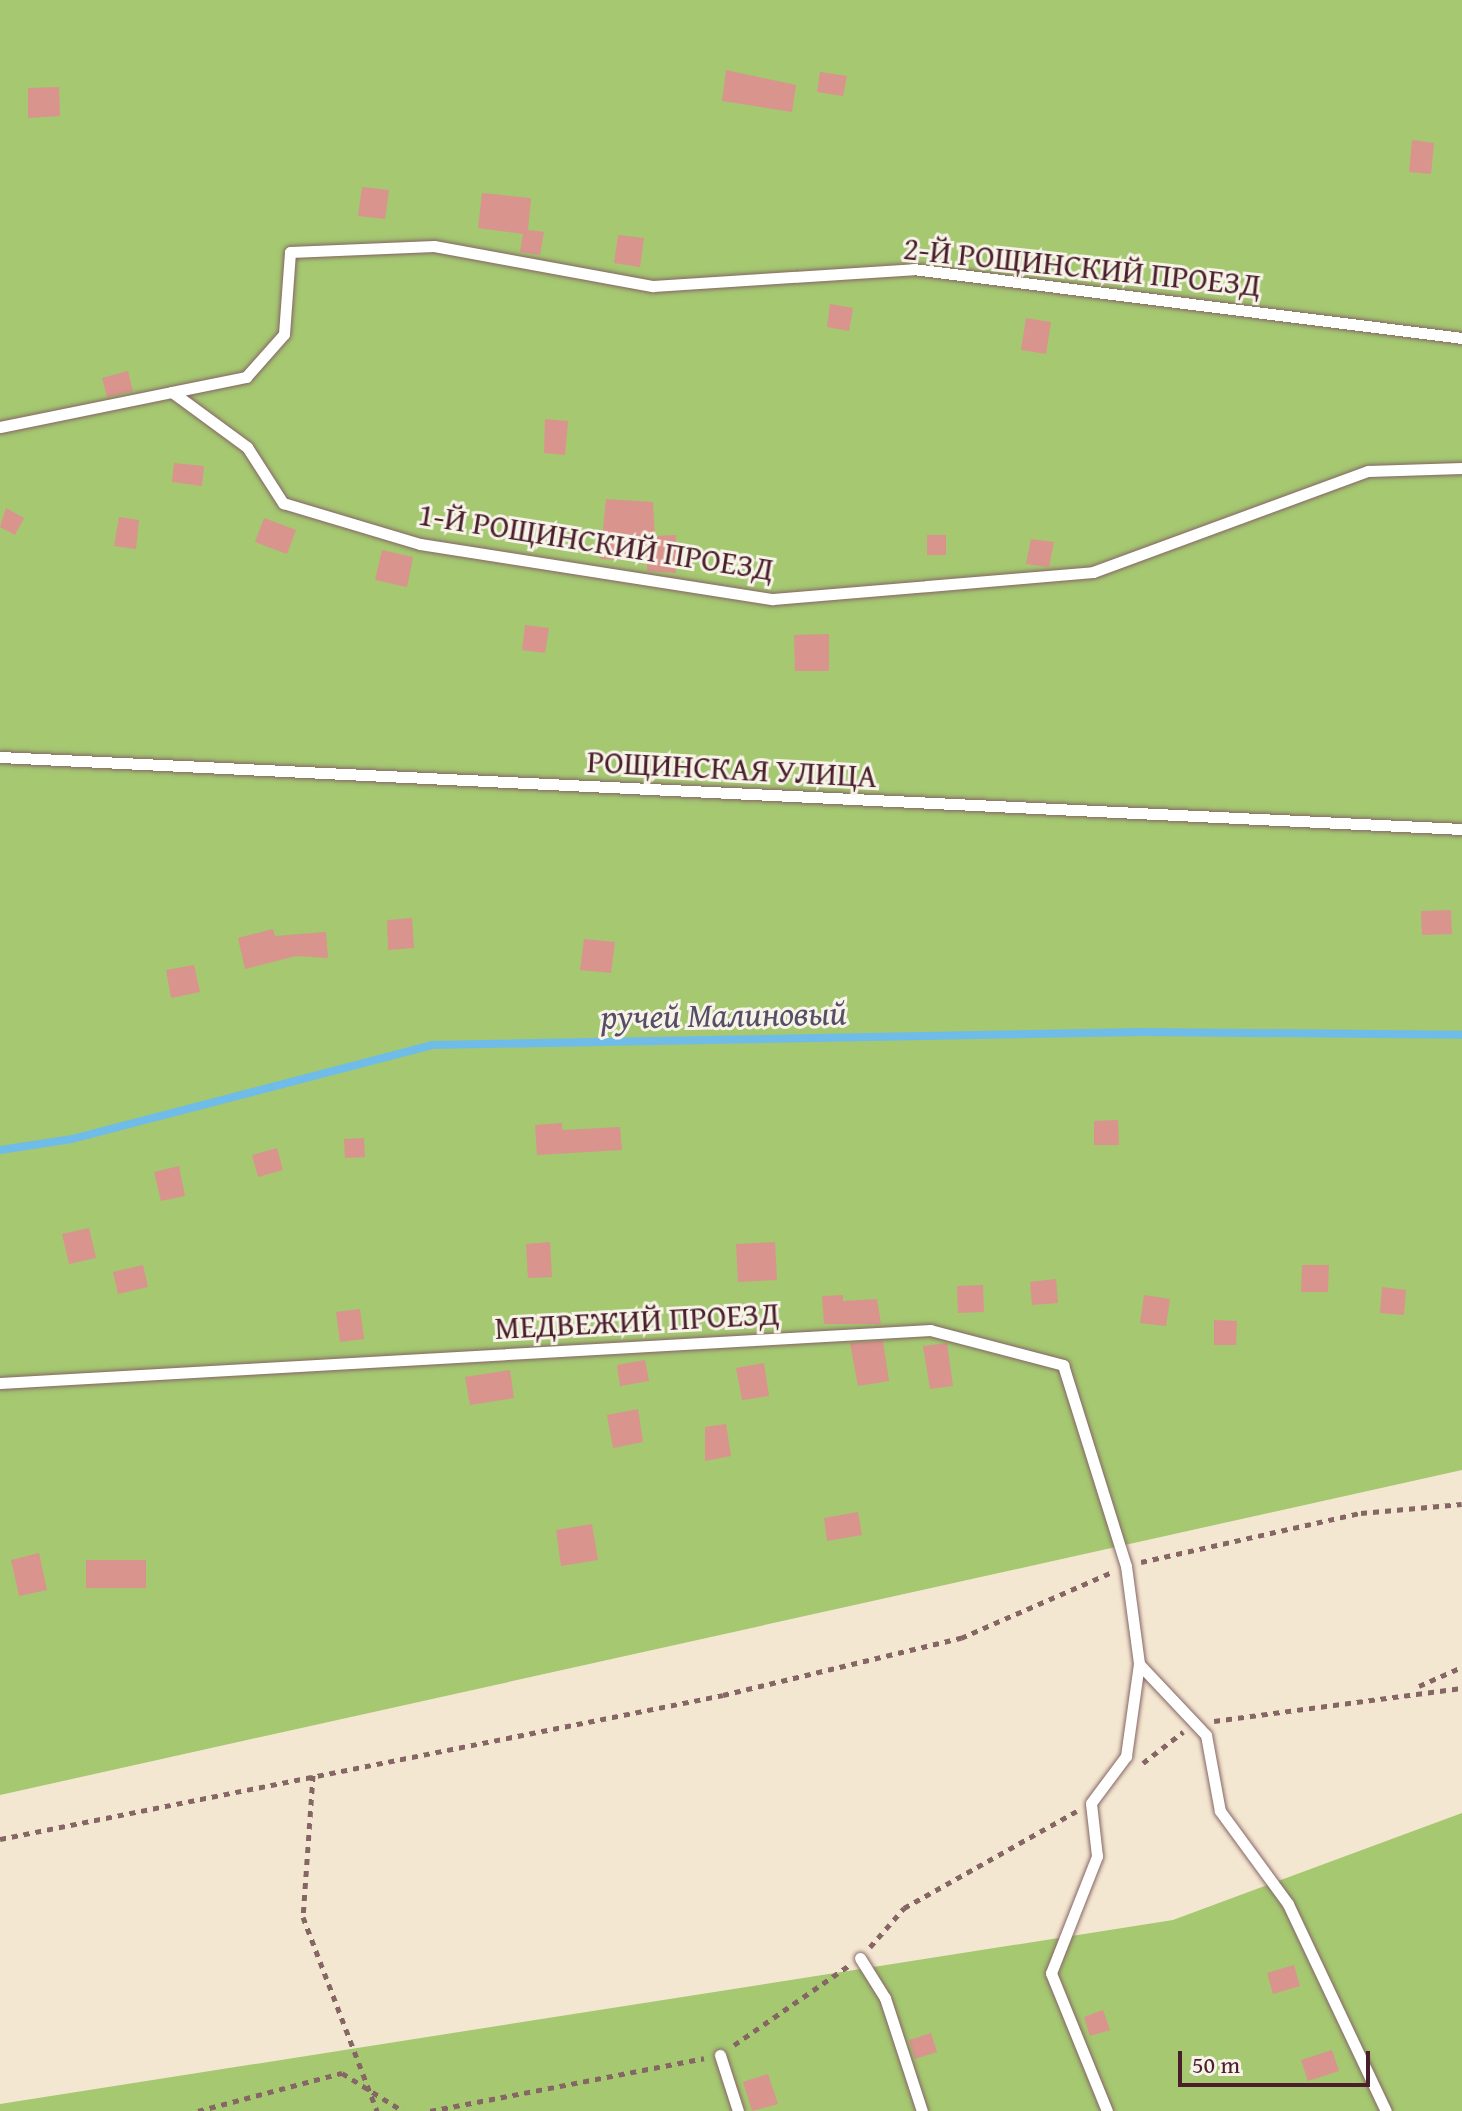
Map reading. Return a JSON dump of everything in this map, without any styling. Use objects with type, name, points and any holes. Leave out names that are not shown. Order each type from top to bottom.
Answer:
[{"type":"lane","name":"2-Й РОЩИНСКИЙ ПРОЕЗД","points":[[172,392],[246,377],[284,334],[290,252],[434,246],[653,286],[913,269],[1462,338]]},
{"type":"lane","points":[[0,427],[172,392]]},
{"type":"lane","name":"1-Й РОЩИНСКИЙ ПРОЕЗД","points":[[172,392],[247,447],[283,503],[420,544],[773,599],[1093,572],[1368,471],[1462,468]]},
{"type":"lane","name":"РОЩИНСКАЯ УЛИЦА","points":[[0,757],[1462,829]]},
{"type":"lane","name":"МЕДВЕЖИЙ ПРОЕЗД","points":[[0,1383],[930,1330],[1063,1365],[1126,1566]]},
{"type":"lane","points":[[1107,2111],[1051,1973],[1097,1856],[1091,1803],[1126,1756],[1139,1664],[1126,1566]]},
{"type":"lane","points":[[1139,1664],[1192,1724],[1206,1735],[1220,1811],[1288,1904],[1386,2111]]},
{"type":"lane","points":[[860,1958],[885,1998],[922,2111]]},
{"type":"lane","points":[[720,2055],[738,2111]]},
{"type":"path","points":[[0,1839],[723,1695],[961,1638],[1126,1566],[1361,1513],[1462,1504]]},
{"type":"path","points":[[1414,1689],[1462,1667]]},
{"type":"path","points":[[1136,1768],[1192,1724],[1414,1689],[1462,1688]]},
{"type":"path","points":[[313,1775],[303,1917],[377,2111]]},
{"type":"path","points":[[430,2111],[720,2055],[860,1958],[904,1908],[1091,1803]]},
{"type":"path","points":[[198,2111],[342,2073],[403,2111]]},
{"type":"green space","points":[[0,0],[1462,0],[1462,1470],[0,1795]]},
{"type":"green space","points":[[1462,1813],[1462,2111],[0,2111],[0,2104],[1173,1920]]},
{"type":"building","points":[[726,70],[796,85],[792,112],[722,101]]},
{"type":"building","points":[[820,72],[847,76],[843,96],[817,92]]},
{"type":"building","points":[[59,87],[60,116],[28,118],[28,88]]},
{"type":"building","points":[[1412,140],[1434,143],[1431,174],[1409,172]]},
{"type":"building","points":[[362,187],[389,190],[385,219],[358,216]]},
{"type":"building","points":[[482,193],[531,198],[528,230],[544,232],[540,255],[520,252],[523,234],[478,228]]},
{"type":"building","points":[[618,235],[644,238],[640,267],[614,263]]},
{"type":"building","points":[[830,304],[853,308],[849,331],[827,327]]},
{"type":"building","points":[[1026,318],[1051,322],[1046,354],[1021,350]]},
{"type":"building","points":[[128,371],[133,391],[107,397],[102,378]]},
{"type":"building","points":[[545,419],[568,421],[565,455],[544,453]]},
{"type":"building","points":[[174,463],[204,466],[202,486],[172,482]]},
{"type":"building","points":[[606,499],[653,502],[655,536],[676,535],[676,573],[647,571],[647,561],[600,559]]},
{"type":"building","points":[[6,508],[24,518],[15,535],[0,527]]},
{"type":"building","points":[[119,517],[139,520],[136,549],[114,546]]},
{"type":"building","points":[[264,518],[296,530],[287,554],[255,542]]},
{"type":"building","points":[[927,535],[946,535],[946,555],[927,555]]},
{"type":"building","points":[[1031,539],[1054,542],[1049,567],[1026,564]]},
{"type":"building","points":[[382,550],[413,557],[407,587],[375,580]]},
{"type":"building","points":[[525,625],[549,628],[545,653],[522,650]]},
{"type":"building","points":[[829,634],[829,671],[795,671],[794,635]]},
{"type":"building","points":[[1451,910],[1452,934],[1422,935],[1421,911]]},
{"type":"building","points":[[412,918],[414,948],[388,950],[387,920]]},
{"type":"building","points":[[273,929],[275,936],[326,932],[328,958],[296,956],[245,969],[238,938]]},
{"type":"building","points":[[584,939],[615,942],[611,973],[580,970]]},
{"type":"building","points":[[194,965],[200,992],[171,998],[166,970]]},
{"type":"building","points":[[1118,1120],[1119,1145],[1094,1145],[1094,1121]]},
{"type":"building","points":[[562,1123],[562,1130],[620,1127],[622,1150],[537,1155],[535,1125]]},
{"type":"building","points":[[364,1138],[365,1157],[345,1158],[344,1139]]},
{"type":"building","points":[[277,1148],[283,1170],[258,1177],[252,1155]]},
{"type":"building","points":[[179,1166],[185,1196],[161,1201],[154,1172]]},
{"type":"building","points":[[89,1228],[96,1258],[69,1264],[62,1234]]},
{"type":"building","points":[[550,1242],[552,1277],[528,1278],[526,1244]]},
{"type":"building","points":[[775,1242],[777,1280],[738,1282],[736,1244]]},
{"type":"building","points":[[143,1265],[148,1287],[118,1294],[113,1272]]},
{"type":"building","points":[[1302,1265],[1329,1265],[1328,1292],[1301,1292]]},
{"type":"building","points":[[1056,1279],[1058,1303],[1032,1305],[1030,1282]]},
{"type":"building","points":[[983,1285],[984,1312],[958,1313],[957,1286]]},
{"type":"building","points":[[1382,1287],[1406,1290],[1404,1315],[1380,1313]]},
{"type":"building","points":[[843,1295],[843,1301],[877,1299],[881,1324],[824,1324],[822,1296]]},
{"type":"building","points":[[1144,1295],[1170,1299],[1166,1326],[1140,1323]]},
{"type":"building","points":[[360,1309],[364,1339],[340,1342],[336,1312]]},
{"type":"building","points":[[1214,1320],[1237,1321],[1236,1345],[1214,1345]]},
{"type":"building","points":[[883,1341],[889,1381],[858,1386],[850,1343]]},
{"type":"building","points":[[947,1343],[953,1386],[930,1389],[923,1346]]},
{"type":"building","points":[[645,1360],[649,1381],[620,1386],[617,1365]]},
{"type":"building","points":[[764,1363],[769,1396],[742,1400],[736,1368]]},
{"type":"building","points":[[510,1370],[514,1398],[470,1405],[465,1377]]},
{"type":"building","points":[[638,1409],[643,1442],[613,1448],[607,1415]]},
{"type":"building","points":[[726,1424],[731,1456],[705,1461],[705,1427]]},
{"type":"building","points":[[858,1512],[862,1535],[827,1541],[824,1518]]},
{"type":"building","points":[[592,1524],[598,1560],[561,1566],[556,1530]]},
{"type":"building","points":[[39,1553],[47,1590],[19,1596],[11,1560]]},
{"type":"building","points":[[86,1560],[146,1560],[146,1588],[86,1588]]},
{"type":"building","points":[[1294,1965],[1300,1986],[1273,1994],[1267,1973]]},
{"type":"building","points":[[1103,2010],[1110,2030],[1090,2036],[1084,2017]]},
{"type":"building","points":[[931,2033],[937,2052],[915,2059],[909,2040]]},
{"type":"building","points":[[1332,2050],[1339,2071],[1308,2081],[1301,2060]]},
{"type":"building","points":[[768,2074],[778,2104],[752,2111],[743,2082]]},
{"type":"waterway","name":"ручей Малиновый","points":[[0,1150],[72,1139],[433,1045],[1143,1032],[1462,1035]]}]
